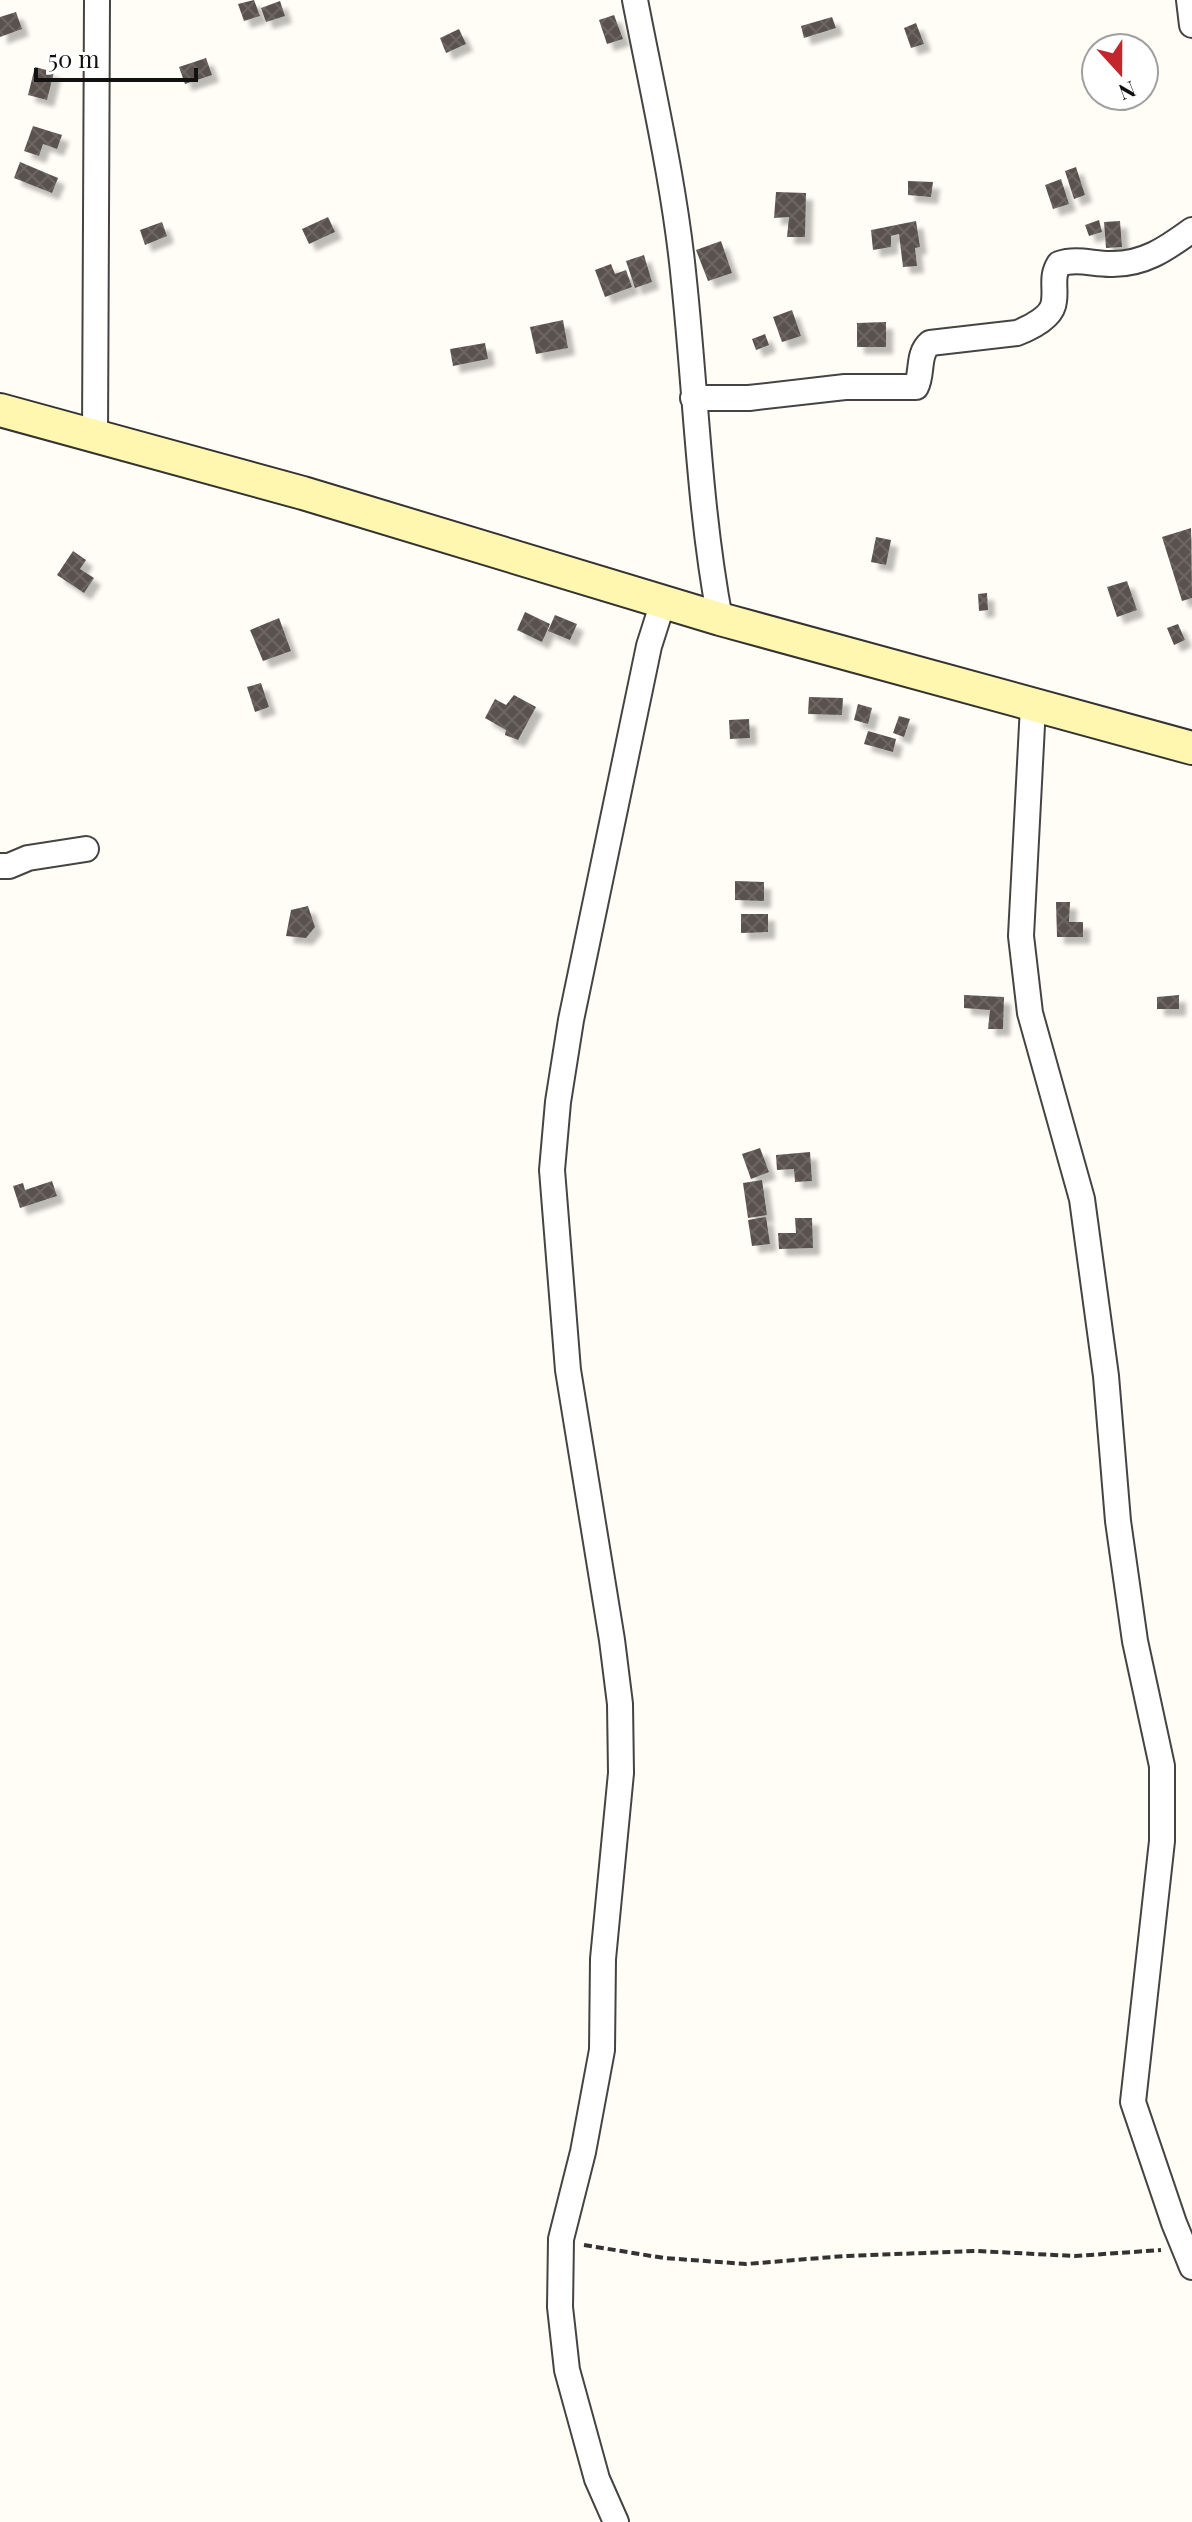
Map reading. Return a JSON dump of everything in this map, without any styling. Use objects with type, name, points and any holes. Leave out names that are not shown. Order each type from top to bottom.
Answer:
[{"type":"main road","points":[[0,410],[303,493],[720,619],[1192,748]]},
{"type":"street","points":[[95,437],[97,0]]},
{"type":"street","points":[[635,0],[656,103],[684,280],[693,398],[720,619]]},
{"type":"street","points":[[1189,0],[1192,25]]},
{"type":"street","points":[[693,398],[749,398],[845,387],[916,387],[922,353],[930,343],[1017,333],[1029,329],[1050,312],[1054,302],[1054,272],[1059,264],[1071,260],[1110,264],[1139,262],[1192,230]]},
{"type":"street","points":[[616,2522],[597,2479],[567,2370],[560,2307],[561,2239],[583,2152],[602,2050],[603,1959],[621,1773],[620,1704],[568,1370],[552,1170],[558,1102],[571,1020],[649,646],[663,602]]},
{"type":"street","points":[[1033,706],[1021,936],[1024,966],[1030,1013],[1041,1058],[1082,1199],[1106,1376],[1118,1521],[1133,1626],[1162,1766],[1162,1841],[1133,2102],[1192,2267]]},
{"type":"street","points":[[0,866],[9,866],[28,858],[86,849]]},
{"type":"path","points":[[561,2239],[611,2251],[746,2264],[976,2251],[1075,2256],[1132,2254],[1159,2251],[1181,2242]]},
{"type":"building","points":[[254,0],[260,16],[244,21],[238,4]]},
{"type":"building","points":[[280,1],[285,16],[266,22],[261,8]]},
{"type":"building","points":[[16,12],[22,29],[0,37],[0,17]]},
{"type":"building","points":[[614,15],[623,39],[607,44],[599,20]]},
{"type":"building","points":[[832,17],[836,28],[804,38],[801,26]]},
{"type":"building","points":[[916,23],[924,44],[911,48],[904,28]]},
{"type":"building","points":[[459,29],[466,44],[446,53],[440,38]]},
{"type":"building","points":[[206,58],[212,75],[185,84],[179,67]]},
{"type":"building","points":[[35,67],[54,72],[47,100],[28,95]]},
{"type":"building","points":[[33,126],[62,135],[57,149],[43,144],[39,156],[24,151]]},
{"type":"building","points":[[20,162],[58,178],[52,193],[14,178]]},
{"type":"building","points":[[1076,167],[1085,195],[1074,199],[1065,171]]},
{"type":"building","points":[[1061,179],[1069,204],[1053,209],[1045,185]]},
{"type":"building","points":[[908,181],[933,182],[931,197],[908,195]]},
{"type":"building","points":[[776,192],[806,193],[805,237],[787,237],[789,217],[774,218]]},
{"type":"building","points":[[328,217],[335,232],[309,244],[302,229]]},
{"type":"building","points":[[1099,220],[1102,232],[1089,236],[1085,225]]},
{"type":"building","points":[[916,221],[920,247],[915,248],[917,266],[903,267],[899,234],[891,236],[891,247],[873,250],[871,230]]},
{"type":"building","points":[[1120,221],[1122,247],[1106,248],[1104,222]]},
{"type":"building","points":[[162,222],[167,236],[145,245],[140,230]]},
{"type":"building","points":[[721,241],[732,273],[708,281],[696,250]]},
{"type":"building","points":[[644,255],[652,282],[635,288],[626,261]]},
{"type":"building","points":[[611,264],[615,274],[626,270],[632,287],[605,297],[595,270]]},
{"type":"building","points":[[792,310],[801,336],[782,342],[773,317]]},
{"type":"building","points":[[563,320],[568,348],[536,354],[530,327]]},
{"type":"building","points":[[886,322],[886,347],[857,347],[857,323]]},
{"type":"building","points":[[765,334],[769,345],[756,350],[752,339]]},
{"type":"building","points":[[485,343],[488,359],[453,366],[450,349]]},
{"type":"building","points":[[1191,528],[1192,598],[1182,601],[1162,537]]},
{"type":"building","points":[[876,537],[891,540],[886,565],[871,562]]},
{"type":"building","points":[[73,551],[86,560],[80,569],[94,578],[84,593],[57,575]]},
{"type":"building","points":[[1127,581],[1137,610],[1117,617],[1107,587]]},
{"type":"building","points":[[987,593],[988,610],[979,611],[978,594]]},
{"type":"building","points":[[525,612],[550,624],[542,642],[517,630]]},
{"type":"building","points":[[555,615],[577,624],[570,640],[548,631]]},
{"type":"building","points":[[279,618],[291,651],[263,661],[250,630]]},
{"type":"building","points":[[1178,624],[1185,640],[1174,645],[1167,628]]},
{"type":"building","points":[[261,683],[269,707],[255,712],[247,687]]},
{"type":"building","points":[[514,695],[536,707],[518,740],[505,735],[506,730],[485,718],[495,699],[506,705]]},
{"type":"building","points":[[809,697],[843,698],[842,715],[808,714]]},
{"type":"building","points":[[858,704],[872,708],[868,724],[854,720]]},
{"type":"building","points":[[899,716],[910,719],[904,737],[893,733]]},
{"type":"building","points":[[749,719],[750,738],[730,739],[729,720]]},
{"type":"building","points":[[868,731],[896,739],[893,752],[864,744]]},
{"type":"building","points":[[735,881],[764,882],[764,901],[735,900]]},
{"type":"building","points":[[1056,902],[1070,902],[1069,922],[1083,922],[1083,937],[1057,937]]},
{"type":"building","points":[[308,906],[315,927],[306,938],[286,936],[291,910]]},
{"type":"building","points":[[741,914],[768,914],[768,932],[741,933]]},
{"type":"building","points":[[964,995],[1004,997],[1003,1029],[988,1029],[990,1010],[964,1008]]},
{"type":"building","points":[[1179,995],[1179,1009],[1157,1009],[1157,997]]},
{"type":"building","points":[[760,1148],[769,1172],[751,1179],[742,1154]]},
{"type":"building","points":[[810,1152],[812,1181],[795,1182],[794,1169],[777,1170],[776,1155]]},
{"type":"building","points":[[762,1180],[767,1215],[748,1218],[743,1183]]},
{"type":"building","points":[[52,1181],[57,1196],[20,1208],[13,1186],[23,1183],[25,1190]]},
{"type":"building","points":[[766,1217],[770,1244],[752,1246],[748,1220]]},
{"type":"building","points":[[795,1218],[812,1218],[813,1248],[779,1249],[778,1233],[796,1233]]}]
